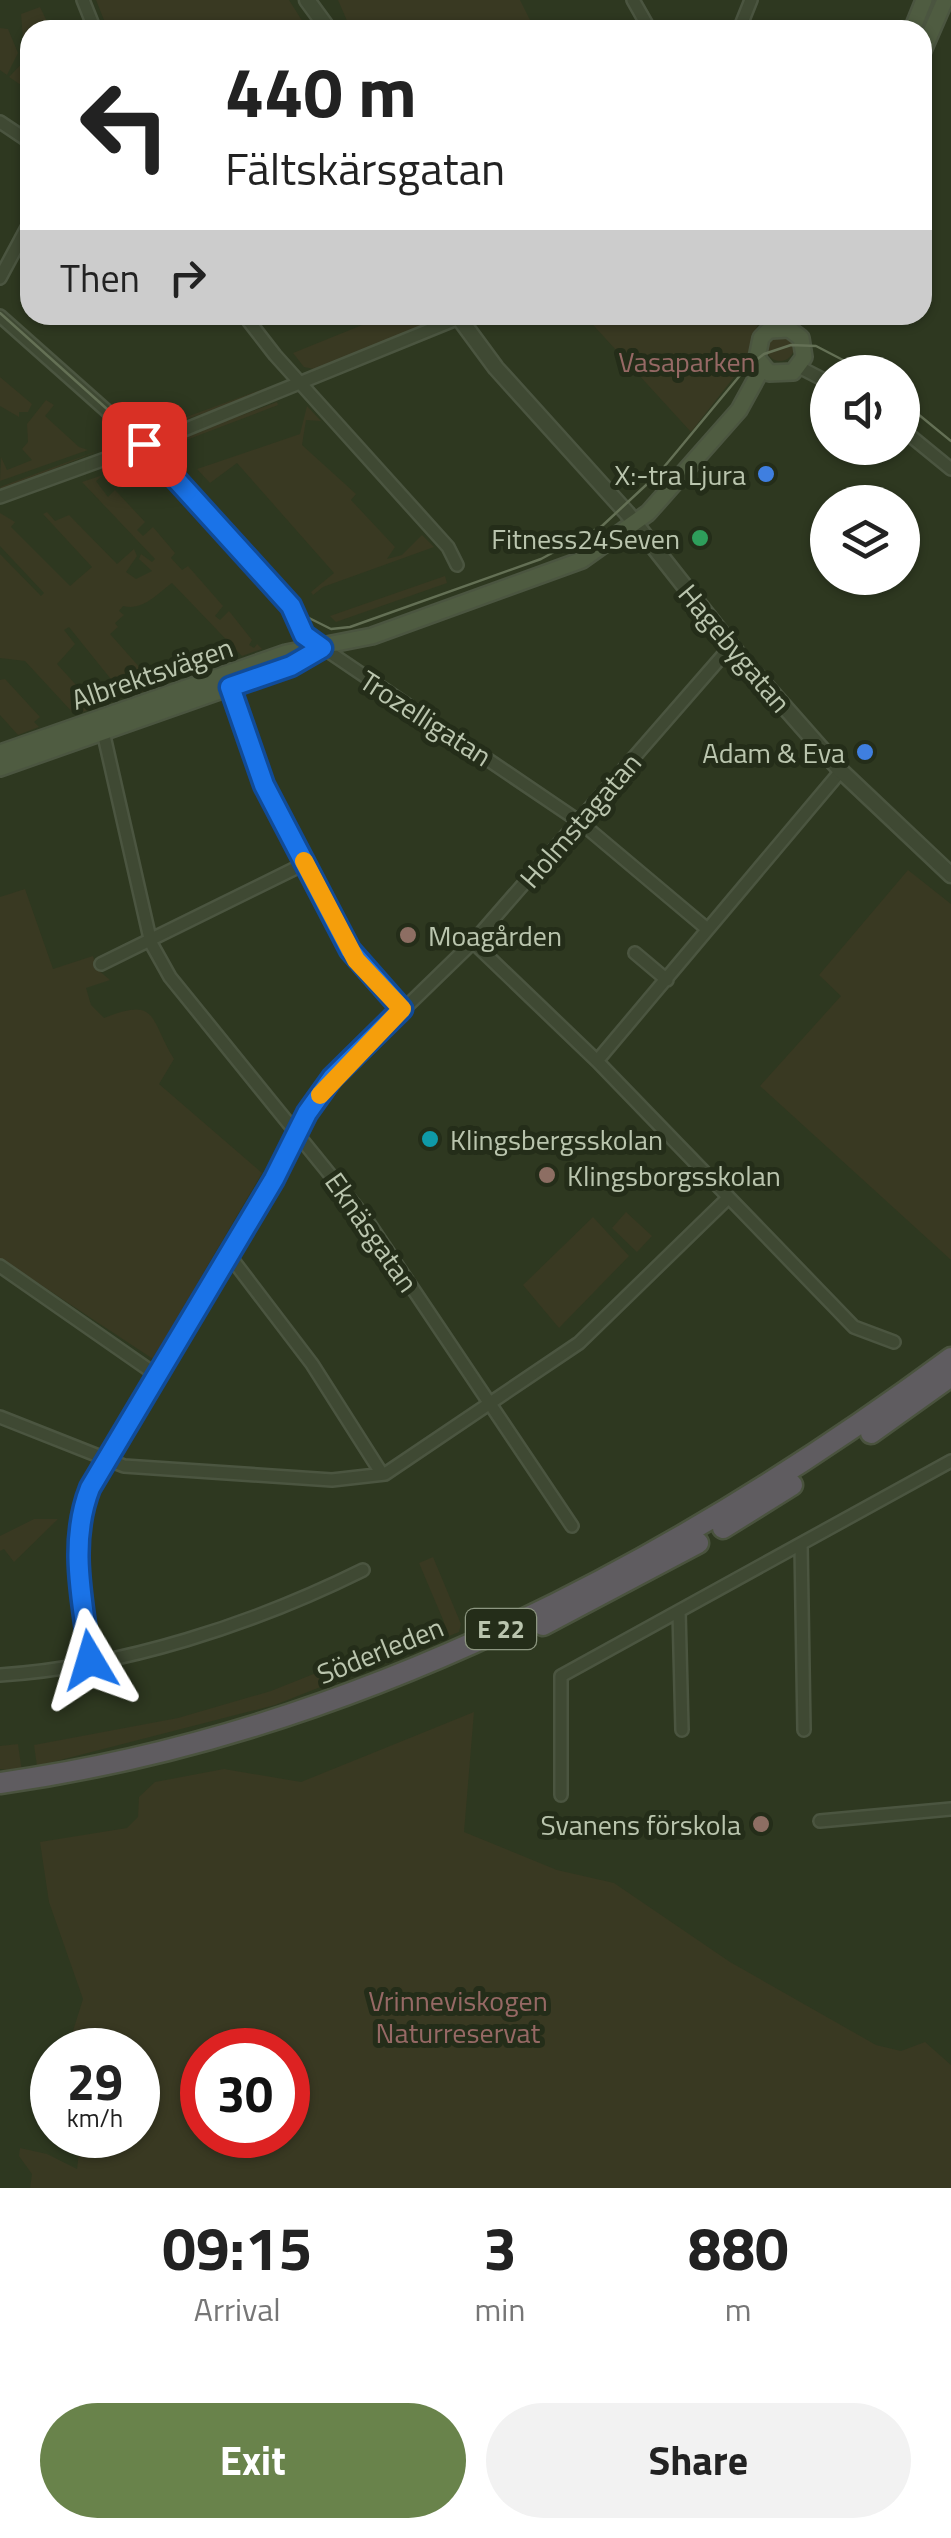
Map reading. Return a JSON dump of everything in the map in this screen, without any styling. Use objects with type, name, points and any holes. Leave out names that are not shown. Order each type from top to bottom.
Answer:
[{"type":"highway","name":"Söderleden","points":[[0,1783],[106,1766],[197,1745],[335,1699],[463,1647],[702,1526],[869,1418],[951,1358]]},
{"type":"highway","name":"Söderleden","points":[[0,1797],[104,1780],[204,1757],[340,1711],[482,1653],[601,1596],[756,1508],[951,1376]]},
{"type":"main road","points":[[932,31],[945,0]]},
{"type":"main road","points":[[776,325],[758,344],[770,371],[799,366],[804,352],[796,325]]},
{"type":"main road","points":[[772,330],[796,333]]},
{"type":"main road","name":"Albrektsvägen","points":[[0,753],[102,724],[227,681],[289,652],[372,636],[573,564],[635,524],[708,448],[770,371]]},
{"type":"main road","name":"Albrektsvägen","points":[[0,768],[102,724]]},
{"type":"street","points":[[0,278],[20,241]]},
{"type":"street","name":"Trozelligatan","points":[[0,316],[144,444],[291,606],[304,635],[580,822],[706,928]]},
{"type":"street","points":[[252,325],[300,384],[448,547],[457,565]]},
{"type":"street","points":[[0,497],[300,384],[439,325]]},
{"type":"street","name":"Hagebygatan","points":[[464,325],[518,395],[635,524],[731,646],[841,771],[951,875]]},
{"type":"street","points":[[799,366],[810,372]]},
{"type":"street","points":[[920,444],[951,469]]},
{"type":"street","name":"Holmstagatan","points":[[90,1660],[78,1558],[78,1519],[155,1374],[230,1255],[298,1130],[332,1078],[473,942],[731,646]]},
{"type":"street","points":[[227,681],[264,785],[356,960],[402,1009]]},
{"type":"street","name":"Eknäsgatan","points":[[102,724],[151,943],[170,977],[366,1218],[572,1526]]},
{"type":"street","points":[[597,1061],[841,771]]},
{"type":"street","points":[[101,964],[151,943],[306,863]]},
{"type":"street","points":[[473,942],[597,1061],[854,1328],[894,1342]]},
{"type":"street","points":[[636,953],[667,980]]},
{"type":"street","points":[[0,1417],[106,1462],[332,1480],[382,1474],[579,1343],[727,1199]]},
{"type":"street","points":[[230,1255],[294,1338],[382,1474]]},
{"type":"street","points":[[0,1266],[155,1374]]},
{"type":"street","points":[[561,1795],[562,1676],[951,1461]]},
{"type":"street","points":[[801,1544],[804,1730]]},
{"type":"street","points":[[0,1675],[90,1660],[232,1623],[321,1591],[363,1570]]},
{"type":"street","points":[[679,1611],[682,1730]]},
{"type":"street","points":[[820,1821],[951,1809]]},
{"type":"green space","points":[[96,0],[289,0],[302,20],[104,20]]},
{"type":"green space","points":[[338,0],[520,0],[530,20],[347,20]]},
{"type":"green space","points":[[40,7],[46,20],[21,20],[21,14]]},
{"type":"green space","points":[[0,28],[8,29],[18,53],[7,75],[0,70]]},
{"type":"green space","points":[[20,65],[20,84],[9,77]]},
{"type":"green space","points":[[362,325],[429,325],[319,370],[304,367],[293,353]]},
{"type":"green space","name":"Vasaparken","points":[[593,325],[758,325],[745,363],[691,432]]},
{"type":"green space","points":[[780,333],[790,337],[794,347],[790,357],[780,361],[770,357],[766,347],[770,337]]},
{"type":"green space","points":[[0,377],[32,404],[28,412],[19,412],[19,417],[0,406]]},
{"type":"green space","points":[[271,386],[272,391],[166,426],[170,423]]},
{"type":"green space","points":[[46,400],[54,405],[45,416],[79,447],[88,450],[0,481],[1,457],[7,470],[32,460],[22,449],[28,442],[27,424]]},
{"type":"green space","points":[[277,402],[278,405],[181,442],[182,437]]},
{"type":"green space","points":[[307,406],[321,421],[306,420],[302,445],[356,494],[351,500],[395,547],[387,559],[402,555],[422,535],[434,547],[323,587],[313,595],[311,592],[334,573],[237,463],[210,483],[197,469],[300,434]]},
{"type":"green space","points":[[100,450],[3,490],[0,487]]},
{"type":"green space","points":[[103,475],[96,481],[108,497],[115,490],[145,522],[137,530],[143,536],[153,527],[175,553],[171,558],[182,570],[188,566],[223,606],[215,616],[220,620],[229,611],[252,640],[249,645],[254,648],[257,644],[262,649],[242,656],[172,583],[143,604],[123,606],[119,611],[124,615],[110,634],[157,687],[125,698],[129,691],[119,678],[114,683],[69,627],[64,630],[75,644],[57,664],[97,708],[74,714],[25,661],[0,658],[0,554],[41,596],[44,593],[0,546],[0,513],[15,522],[11,527],[70,586],[92,567],[43,514],[47,512],[55,521],[69,515],[117,564],[134,549],[137,556],[126,572],[136,579],[152,571],[139,559],[141,554],[152,562],[155,559],[82,482]]},
{"type":"green space","points":[[445,576],[447,583],[336,622],[330,616]]},
{"type":"green space","points":[[5,679],[40,717],[34,722],[39,727],[18,735],[0,715],[0,680]]},
{"type":"green space","points":[[908,870],[951,904],[951,1260],[760,1086],[841,996],[819,975]]},
{"type":"green space","points":[[25,889],[53,969],[93,956],[97,969],[110,980],[86,988],[91,1005],[104,1018],[135,1009],[150,1015],[174,1059],[159,1084],[262,1173],[153,1359],[0,1258],[0,897]]},
{"type":"green space","points":[[626,1212],[652,1236],[637,1252],[612,1228]]},
{"type":"green space","points":[[593,1217],[629,1256],[559,1328],[523,1285]]},
{"type":"green space","points":[[34,1519],[58,1519],[14,1562],[4,1549],[0,1551],[0,1536]]},
{"type":"green space","points":[[433,1557],[461,1624],[459,1632],[275,1705],[37,1766],[34,1745],[178,1718],[271,1691],[444,1622],[419,1563]]},
{"type":"green space","name":"Vrinneviskogen Naturreservat","points":[[474,1712],[464,1832],[557,1870],[614,1883],[730,1962],[876,2045],[901,2051],[925,2042],[951,2065],[951,2188],[30,2188],[32,2174],[19,2156],[20,2148],[30,2150],[30,2158],[55,2158],[77,2169],[78,2158],[160,2158],[160,2028],[74,2028],[83,1999],[49,1902],[40,1842],[127,1828],[138,1817],[139,1797],[155,1782],[224,1769],[301,1782]]},
{"type":"green space","points":[[18,1744],[22,1772],[0,1769],[0,1746]]},
{"type":"tram line","points":[[0,313],[156,453],[303,615],[331,629],[350,627],[541,559],[602,526],[659,473],[747,367],[764,354],[791,345],[816,346],[833,355]]},
{"type":"tram line","points":[[920,416],[951,441]]},
{"type":"slow traffic","points":[[304,861],[356,960],[402,1009],[332,1078],[320,1095]]},
{"type":"place","name":"X:-tra Ljura","points":[[766,474]]},
{"type":"place","name":"Fitness24Seven","points":[[700,538]]},
{"type":"place","name":"Adam & Eva","points":[[865,752]]},
{"type":"place","name":"Moagården","points":[[408,935]]},
{"type":"place","name":"Klingsbergsskolan","points":[[430,1139]]},
{"type":"place","name":"Klingsborgsskolan","points":[[547,1175]]},
{"type":"place","name":"Svanens förskola","points":[[761,1824]]},
{"type":"route","points":[[90,1660],[78,1558],[78,1519],[90,1488],[274,1179],[307,1113],[332,1078],[402,1009],[358,964],[350,950],[264,785],[230,687],[291,666],[322,648],[304,635],[291,606],[144,444]]}]
